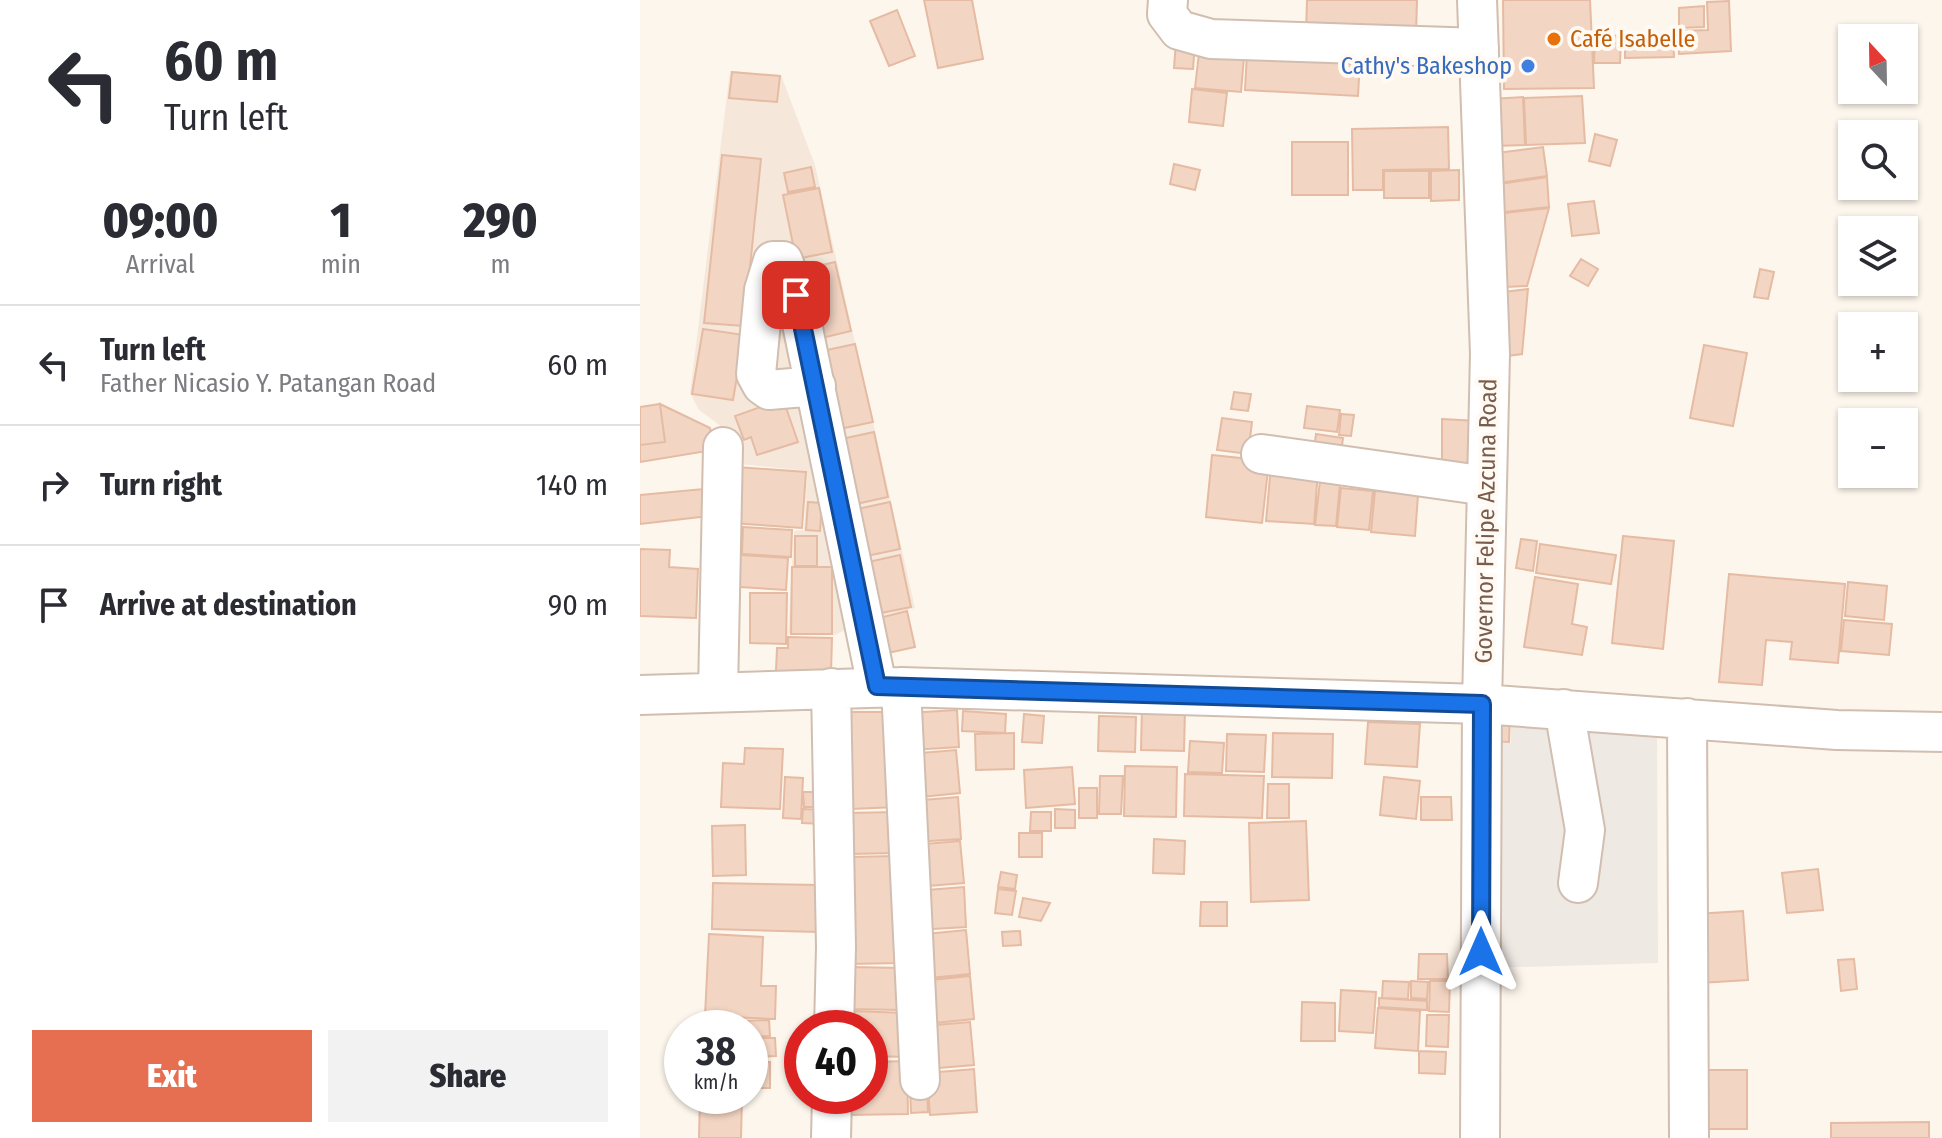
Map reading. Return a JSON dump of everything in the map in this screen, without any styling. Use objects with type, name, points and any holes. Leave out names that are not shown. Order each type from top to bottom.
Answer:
[{"type":"street","points":[[1168,0],[1167,14],[1179,30],[1211,39],[1479,48]]},
{"type":"street","name":"Governor Felipe Azcuna Road","points":[[1477,0],[1490,354],[1482,704],[1480,1138]]},
{"type":"street","points":[[816,386],[889,687],[920,1080]]},
{"type":"street","points":[[718,692],[723,447]]},
{"type":"street","points":[[1261,454],[1487,486]]},
{"type":"street","points":[[640,695],[889,687],[1482,704],[1837,730],[1942,732]]},
{"type":"street","points":[[831,688],[834,1010]]},
{"type":"street","points":[[1564,709],[1585,830],[1578,883]]},
{"type":"street","points":[[1687,718],[1689,1138]]},
{"type":"street","points":[[831,1138],[832,1114]]},
{"type":"shaded area","points":[[730,71],[781,75],[815,165],[915,608],[869,619],[835,635],[788,634],[794,531],[804,530],[807,471],[730,463],[727,434],[699,410],[690,393]]},
{"type":"shaded area","points":[[1511,715],[1657,724],[1658,963],[1487,968],[1488,743],[1511,743]]},
{"type":"building","points":[[924,0],[972,0],[983,59],[938,68]]},
{"type":"building","points":[[1307,0],[1417,0],[1416,35],[1306,32]]},
{"type":"building","points":[[1503,0],[1590,0],[1594,88],[1504,89]]},
{"type":"building","points":[[1729,1],[1731,51],[1679,54],[1678,31],[1708,30],[1707,2]]},
{"type":"building","points":[[1704,6],[1704,27],[1679,28],[1679,8]]},
{"type":"building","points":[[897,10],[915,56],[889,66],[870,21]]},
{"type":"building","points":[[1673,33],[1674,57],[1625,58],[1625,35]]},
{"type":"building","points":[[1595,35],[1621,36],[1620,63],[1594,63]]},
{"type":"building","points":[[1176,41],[1195,43],[1193,69],[1174,68]]},
{"type":"building","points":[[1199,53],[1244,57],[1241,92],[1195,88]]},
{"type":"building","points":[[1247,53],[1360,59],[1358,96],[1245,90]]},
{"type":"building","points":[[732,72],[780,76],[777,102],[729,98]]},
{"type":"building","points":[[1192,89],[1227,93],[1223,126],[1189,122]]},
{"type":"building","points":[[1582,96],[1585,143],[1526,145],[1524,98]]},
{"type":"building","points":[[1523,97],[1525,145],[1494,146],[1492,99]]},
{"type":"building","points":[[1448,127],[1449,169],[1383,170],[1383,190],[1353,190],[1352,129]]},
{"type":"building","points":[[1595,134],[1617,140],[1610,166],[1589,161]]},
{"type":"building","points":[[1292,142],[1348,142],[1348,195],[1292,195]]},
{"type":"building","points":[[1543,147],[1547,176],[1492,184],[1489,154]]},
{"type":"building","points":[[722,155],[761,159],[744,326],[704,323]]},
{"type":"building","points":[[1174,164],[1200,170],[1195,190],[1170,184]]},
{"type":"building","points":[[811,167],[815,187],[788,192],[784,173]]},
{"type":"building","points":[[1459,170],[1459,200],[1431,201],[1431,171]]},
{"type":"building","points":[[1384,171],[1429,171],[1429,198],[1384,198]]},
{"type":"building","points":[[1547,177],[1549,207],[1496,213],[1493,185]]},
{"type":"building","points":[[819,188],[832,252],[796,259],[783,195]]},
{"type":"building","points":[[1594,201],[1599,233],[1572,236],[1568,204]]},
{"type":"building","points":[[1549,208],[1527,286],[1505,287],[1496,214]]},
{"type":"building","points":[[1581,259],[1598,269],[1588,286],[1570,276]]},
{"type":"building","points":[[835,262],[851,331],[813,340],[797,271]]},
{"type":"building","points":[[1760,269],[1774,272],[1768,299],[1754,297]]},
{"type":"building","points":[[1528,289],[1522,354],[1506,356],[1504,292]]},
{"type":"building","points":[[703,329],[744,335],[733,400],[692,394]]},
{"type":"building","points":[[855,344],[873,422],[830,431],[813,353]]},
{"type":"building","points":[[1704,345],[1747,353],[1733,426],[1690,418]]},
{"type":"building","points":[[1234,392],[1251,394],[1248,411],[1231,409]]},
{"type":"building","points":[[783,399],[798,442],[757,455],[751,437],[744,440],[735,416]]},
{"type":"building","points":[[660,404],[665,442],[640,445],[640,407]]},
{"type":"building","points":[[660,404],[710,428],[713,450],[640,462],[640,445],[665,442]]},
{"type":"building","points":[[1307,406],[1340,410],[1337,432],[1304,428]]},
{"type":"building","points":[[1341,414],[1354,415],[1351,436],[1339,435]]},
{"type":"building","points":[[1222,418],[1252,422],[1248,454],[1217,450]]},
{"type":"building","points":[[1442,419],[1478,421],[1478,467],[1442,473]]},
{"type":"building","points":[[874,432],[888,497],[847,506],[832,441]]},
{"type":"building","points":[[1316,434],[1343,438],[1341,453],[1314,449]]},
{"type":"building","points":[[1212,455],[1269,461],[1262,523],[1206,517]]},
{"type":"building","points":[[1271,466],[1318,470],[1314,524],[1266,521]]},
{"type":"building","points":[[736,467],[806,472],[802,528],[732,523]]},
{"type":"building","points":[[1321,472],[1341,473],[1336,526],[1315,525]]},
{"type":"building","points":[[714,488],[717,515],[640,524],[640,495]]},
{"type":"building","points":[[1341,488],[1373,491],[1369,530],[1337,527]]},
{"type":"building","points":[[1375,491],[1418,495],[1415,536],[1371,532]]},
{"type":"building","points":[[808,502],[822,503],[820,531],[806,530]]},
{"type":"building","points":[[890,502],[900,549],[857,558],[848,511]]},
{"type":"building","points":[[743,527],[792,530],[791,557],[742,554]]},
{"type":"building","points":[[795,536],[817,536],[817,566],[795,566]]},
{"type":"building","points":[[1623,536],[1674,541],[1663,649],[1612,643]]},
{"type":"building","points":[[1521,539],[1537,541],[1533,571],[1516,568]]},
{"type":"building","points":[[1540,544],[1616,555],[1611,584],[1536,573]]},
{"type":"building","points":[[640,549],[670,550],[669,567],[698,569],[696,618],[640,616]]},
{"type":"building","points":[[726,554],[788,558],[786,590],[724,586]]},
{"type":"building","points":[[900,555],[911,607],[871,615],[859,564]]},
{"type":"building","points":[[792,567],[832,567],[832,634],[791,634]]},
{"type":"building","points":[[1729,574],[1845,584],[1838,663],[1790,659],[1792,642],[1766,640],[1762,685],[1719,682]]},
{"type":"building","points":[[1535,577],[1578,584],[1572,624],[1587,627],[1582,655],[1524,647]]},
{"type":"building","points":[[1848,582],[1887,586],[1884,620],[1845,616]]},
{"type":"building","points":[[750,593],[787,593],[786,644],[750,643]]},
{"type":"building","points":[[907,611],[915,647],[883,654],[875,619]]},
{"type":"building","points":[[1844,620],[1892,624],[1889,655],[1841,651]]},
{"type":"building","points":[[788,637],[832,638],[831,673],[776,671],[777,648],[788,648]]},
{"type":"building","points":[[1142,707],[1185,709],[1184,751],[1141,750]]},
{"type":"building","points":[[957,710],[959,747],[911,750],[908,713]]},
{"type":"building","points":[[963,711],[1006,714],[1005,733],[962,731]]},
{"type":"building","points":[[849,712],[895,712],[897,807],[851,809]]},
{"type":"building","points":[[1024,714],[1044,716],[1042,743],[1022,742]]},
{"type":"building","points":[[1489,714],[1510,716],[1509,742],[1488,741]]},
{"type":"building","points":[[1099,716],[1136,717],[1135,752],[1098,751]]},
{"type":"building","points":[[1368,722],[1420,724],[1417,767],[1365,764]]},
{"type":"building","points":[[1014,733],[1014,769],[976,770],[975,734]]},
{"type":"building","points":[[1273,733],[1333,734],[1332,778],[1272,777]]},
{"type":"building","points":[[1227,734],[1266,735],[1264,772],[1226,771]]},
{"type":"building","points":[[1190,741],[1224,743],[1222,773],[1188,772]]},
{"type":"building","points":[[745,748],[783,749],[780,809],[721,807],[723,763],[744,764]]},
{"type":"building","points":[[956,750],[960,793],[912,798],[909,754]]},
{"type":"building","points":[[1125,766],[1177,767],[1176,817],[1124,816]]},
{"type":"building","points":[[1072,767],[1075,804],[1026,808],[1024,770]]},
{"type":"building","points":[[1185,774],[1264,776],[1262,818],[1184,816]]},
{"type":"building","points":[[1100,776],[1123,776],[1121,814],[1099,814]]},
{"type":"building","points":[[785,777],[803,778],[801,819],[783,818]]},
{"type":"building","points":[[1384,777],[1420,781],[1416,819],[1380,815]]},
{"type":"building","points":[[1268,784],[1289,784],[1289,818],[1267,818]]},
{"type":"building","points":[[1079,788],[1097,788],[1097,818],[1079,818]]},
{"type":"building","points":[[803,792],[817,792],[817,807],[804,807]]},
{"type":"building","points":[[958,797],[961,839],[914,842],[911,801]]},
{"type":"building","points":[[1421,797],[1451,797],[1452,820],[1421,820]]},
{"type":"building","points":[[803,809],[824,810],[824,824],[802,823]]},
{"type":"building","points":[[1055,809],[1075,810],[1075,828],[1055,828]]},
{"type":"building","points":[[896,812],[897,853],[849,854],[848,813]]},
{"type":"building","points":[[1031,812],[1051,812],[1051,831],[1030,831]]},
{"type":"building","points":[[1306,821],[1309,900],[1251,902],[1249,823]]},
{"type":"building","points":[[745,825],[746,875],[713,876],[712,826]]},
{"type":"building","points":[[1019,833],[1042,833],[1042,857],[1019,857]]},
{"type":"building","points":[[1154,839],[1185,841],[1184,874],[1153,873]]},
{"type":"building","points":[[960,841],[964,883],[916,887],[913,845]]},
{"type":"building","points":[[897,856],[898,963],[850,964],[849,857]]},
{"type":"building","points":[[1818,869],[1823,910],[1787,913],[1782,873]]},
{"type":"building","points":[[1001,872],[1017,875],[1015,889],[998,887]]},
{"type":"building","points":[[713,883],[819,885],[818,932],[712,929]]},
{"type":"building","points":[[964,887],[966,927],[916,930],[914,891]]},
{"type":"building","points":[[998,889],[1016,891],[1012,915],[995,913]]},
{"type":"building","points":[[1023,898],[1050,903],[1041,921],[1019,917]]},
{"type":"building","points":[[1201,902],[1227,902],[1227,926],[1200,926]]},
{"type":"building","points":[[1743,911],[1748,980],[1700,983],[1695,914]]},
{"type":"building","points":[[966,930],[970,974],[920,979],[916,935]]},
{"type":"building","points":[[1020,931],[1021,945],[1003,946],[1002,932]]},
{"type":"building","points":[[709,934],[763,937],[761,986],[776,986],[775,1019],[768,1019],[768,1010],[705,1010]]},
{"type":"building","points":[[1419,954],[1447,954],[1448,979],[1418,979]]},
{"type":"building","points":[[1854,959],[1857,989],[1841,991],[1838,960]]},
{"type":"building","points":[[852,967],[901,968],[899,1010],[851,1009]]},
{"type":"building","points":[[970,976],[974,1019],[925,1024],[921,981]]},
{"type":"building","points":[[1383,981],[1409,982],[1408,999],[1382,998]]},
{"type":"building","points":[[1411,981],[1428,982],[1427,999],[1411,998]]},
{"type":"building","points":[[1430,981],[1450,981],[1449,1012],[1429,1011]]},
{"type":"building","points":[[1341,990],[1376,992],[1373,1033],[1339,1031]]},
{"type":"building","points":[[1379,998],[1427,1001],[1427,1010],[1379,1007]]},
{"type":"building","points":[[1302,1002],[1335,1003],[1335,1041],[1301,1041]]},
{"type":"building","points":[[1378,1008],[1420,1011],[1418,1051],[1375,1048]]},
{"type":"building","points":[[888,1012],[907,1013],[906,1057],[888,1056]]},
{"type":"building","points":[[1427,1015],[1449,1015],[1448,1047],[1426,1046]]},
{"type":"building","points":[[970,1022],[974,1065],[927,1069],[924,1026]]},
{"type":"building","points":[[768,1038],[775,1038],[776,1056],[768,1056]]},
{"type":"building","points":[[1419,1051],[1446,1052],[1445,1074],[1419,1073]]},
{"type":"building","points":[[907,1061],[908,1114],[847,1115],[888,1114],[888,1062]]},
{"type":"building","points":[[768,1062],[770,1062],[768,1088]]},
{"type":"building","points":[[974,1069],[977,1112],[930,1115],[927,1073]]},
{"type":"building","points":[[1701,1070],[1747,1070],[1747,1129],[1701,1129]]},
{"type":"building","points":[[927,1086],[928,1112],[911,1113],[910,1087]]},
{"type":"building","points":[[700,1114],[742,1114],[741,1138],[699,1138]]},
{"type":"building","points":[[1929,1122],[1929,1138],[1831,1138],[1831,1123]]},
{"type":"place","name":"Café Isabelle","points":[[1554,39]]},
{"type":"place","name":"Cathy's Bakeshop","points":[[1528,66]]},
{"type":"route","points":[[796,295],[877,686],[1482,704],[1481,952]]}]
